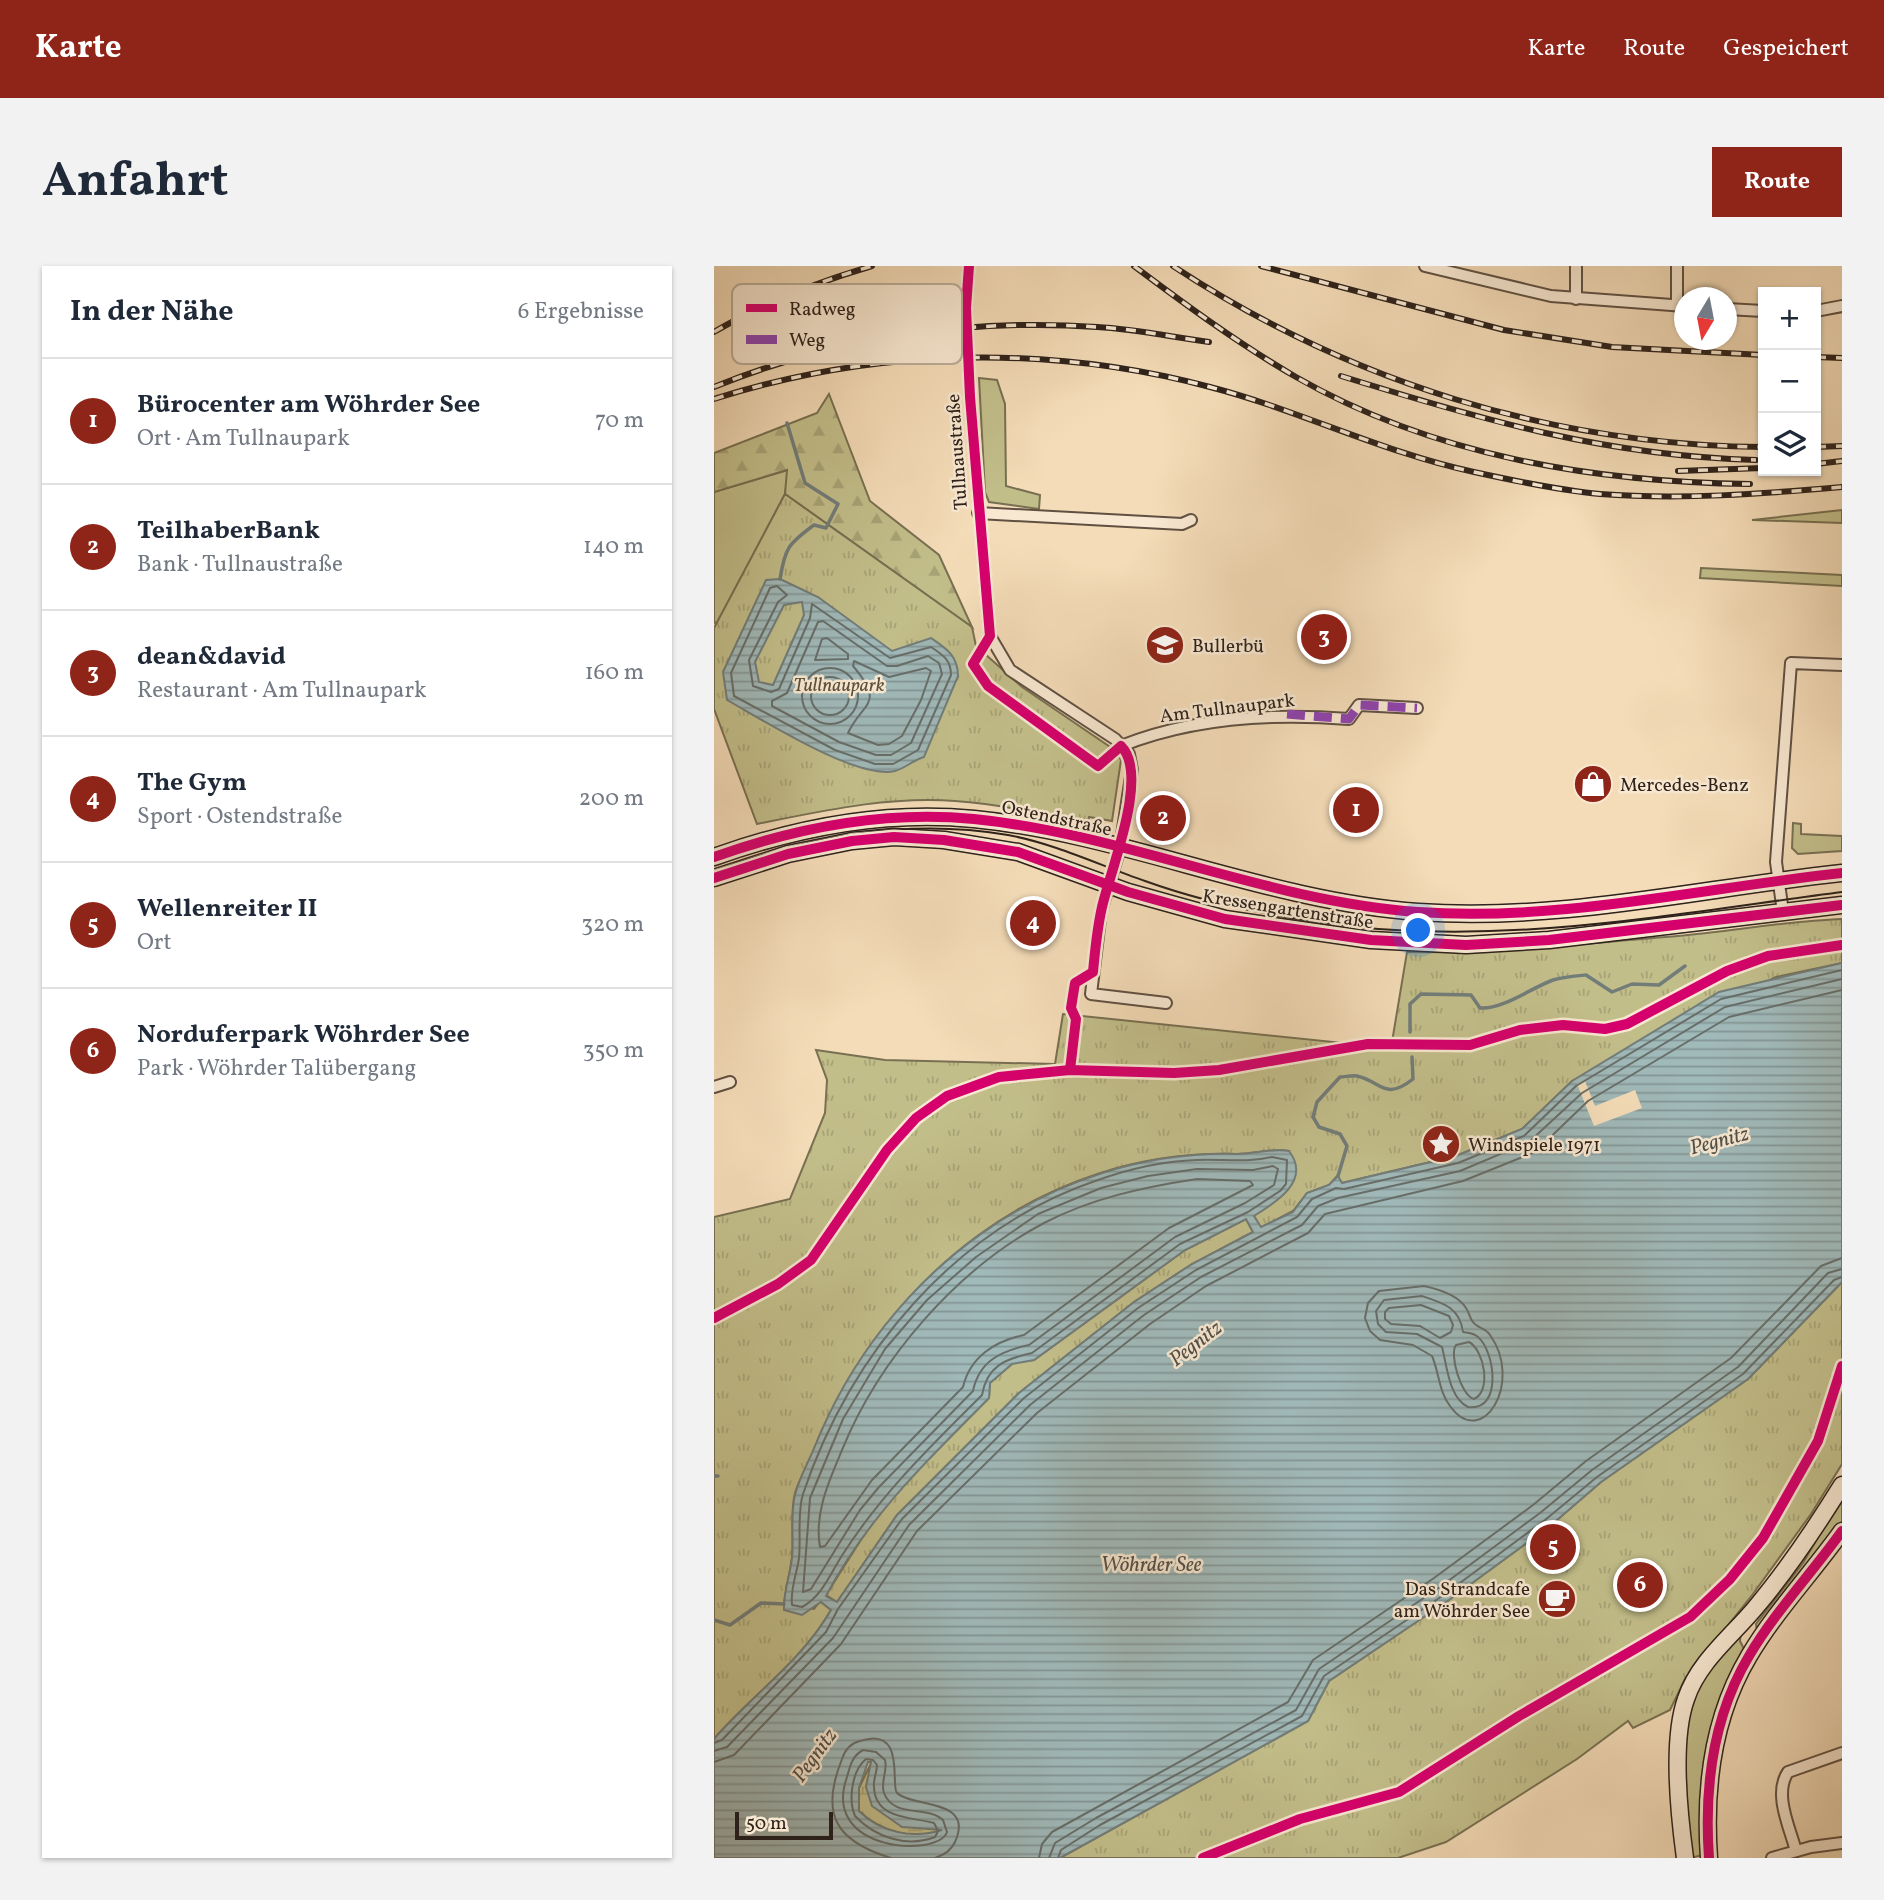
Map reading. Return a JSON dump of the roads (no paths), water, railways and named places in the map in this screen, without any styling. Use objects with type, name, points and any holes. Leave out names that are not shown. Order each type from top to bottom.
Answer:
[{"type":"main road","name":"Ostendstraße","points":[[714,857],[813,828],[905,817],[1004,823],[1120,848]]},
{"type":"main road","points":[[714,878],[812,848],[862,839],[909,837],[957,841],[1018,852],[1108,886]]},
{"type":"main road","name":"Kressengartenstraße","points":[[1120,848],[1325,901],[1441,913],[1553,911],[1842,873]]},
{"type":"main road","name":"Kressengartenstraße","points":[[1108,886],[1236,921],[1371,940],[1433,944],[1549,940],[1842,905]]},
{"type":"main road","points":[[1685,1858],[1680,1723],[1688,1693],[1700,1671],[1756,1607],[1842,1485]]},
{"type":"main road","points":[[1709,1858],[1707,1797],[1713,1752],[1734,1685],[1755,1647],[1842,1531]]},
{"type":"main road","points":[[1755,1647],[1748,1634],[1756,1607]]},
{"type":"main road","points":[[1675,1858],[1681,1801]]},
{"type":"street","name":"Tullnaustraße","points":[[969,266],[966,308],[978,513],[990,636],[1010,670],[1121,746]]},
{"type":"street","points":[[1425,266],[1506,287],[1576,299],[1674,306]]},
{"type":"street","points":[[1576,266],[1576,299]]},
{"type":"street","points":[[1676,266],[1679,287]]},
{"type":"street","points":[[1821,310],[1842,306]]},
{"type":"street","points":[[1737,310],[1758,311]]},
{"type":"street","name":"Tullnaustraße","points":[[978,513],[1182,524],[1191,520]]},
{"type":"street","points":[[1783,912],[1777,882],[1791,663],[1842,665]]},
{"type":"street","name":"Am Tullnaupark","points":[[1121,746],[1153,733],[1287,714],[1349,719],[1359,705],[1417,708]]},
{"type":"street","points":[[1120,848],[1132,770],[1129,754],[1121,746]]},
{"type":"street","name":"Ostendstraße","points":[[1120,848],[1100,918],[1091,994],[1166,1003]]},
{"type":"street","points":[[714,1087],[730,1082]]},
{"type":"street","points":[[1796,1851],[1782,1795],[1784,1778],[1788,1772],[1842,1753]]},
{"type":"street","points":[[1772,1858],[1842,1843]]},
{"type":"water","points":[[780,579],[818,597],[892,651],[931,638],[950,654],[956,663],[958,676],[924,757],[895,771],[858,767],[786,734],[727,700],[723,672],[766,580]],"holes":[[[802,602],[804,615],[773,685],[759,682],[755,662],[784,605]]]},
{"type":"water","name":"Wöhrder See","points":[[1842,963],[1842,1282],[1748,1379],[1601,1482],[1550,1526],[1449,1600],[1329,1681],[1308,1721],[1060,1858],[714,1858],[714,1739],[791,1662],[831,1610],[821,1602],[802,1615],[784,1610],[792,1558],[792,1518],[799,1482],[845,1384],[884,1327],[929,1277],[981,1234],[1039,1199],[1101,1173],[1168,1158],[1289,1151],[1295,1162],[1294,1181],[1272,1205],[1254,1216],[1261,1227],[1293,1212],[1307,1193],[1329,1185],[1338,1176],[1342,1183],[1456,1156],[1522,1129],[1572,1081],[1719,992]],"holes":[[[1246,1219],[1253,1232],[1192,1264],[1134,1302],[1019,1393],[897,1515],[837,1602],[826,1596],[842,1568],[880,1515],[921,1467],[989,1398],[990,1383],[1012,1364],[1034,1360],[1185,1250]],[[868,1762],[871,1762],[866,1787],[872,1806],[902,1827],[942,1830],[920,1834],[898,1832],[877,1825],[859,1811],[859,1788]]]},
{"type":"waterway","points":[[780,579],[786,553],[793,542],[814,525],[826,528],[838,504],[805,483],[787,423]]},
{"type":"waterway","points":[[1410,1032],[1410,1004],[1421,994],[1471,995],[1480,1008],[1489,1008],[1561,978],[1586,975],[1612,992],[1632,984],[1659,985],[1685,966]]},
{"type":"waterway","points":[[1338,1176],[1347,1146],[1340,1134],[1319,1127],[1313,1117],[1317,1102],[1340,1077],[1357,1076],[1389,1089],[1403,1086],[1413,1079],[1412,1057]]},
{"type":"waterway","points":[[714,1620],[730,1625],[761,1603],[784,1604]]},
{"type":"tram line","points":[[714,871],[786,848],[859,834],[895,830],[970,830],[1008,835],[1043,844],[1169,889],[1245,909],[1323,923],[1410,931],[1472,932],[1596,924],[1842,892]]},
{"type":"railway","points":[[818,284],[872,266]]},
{"type":"railway","points":[[1134,266],[1213,324],[1296,377],[1403,427],[1459,445],[1574,470],[1632,478],[1750,484]]},
{"type":"railway","points":[[1173,266],[1240,307],[1310,343],[1382,374],[1455,399],[1530,419],[1607,434],[1685,443],[1758,447]]},
{"type":"railway","points":[[1261,266],[1504,330],[1612,347],[1758,355]]},
{"type":"railway","points":[[714,332],[732,323]]},
{"type":"railway","points":[[962,328],[1049,325],[1097,327],[1209,342]]},
{"type":"railway","points":[[1821,357],[1842,358]]},
{"type":"railway","points":[[962,358],[1024,358],[1149,373],[1243,396],[1440,464],[1552,488],[1600,494],[1691,496],[1842,487]]},
{"type":"railway","points":[[714,387],[780,364]]},
{"type":"railway","points":[[714,399],[775,382],[878,364]]},
{"type":"railway","points":[[1341,376],[1495,421],[1546,433],[1648,451],[1756,460]]},
{"type":"railway","points":[[1821,447],[1842,446]]},
{"type":"railway","points":[[1821,463],[1842,461]]},
{"type":"railway","points":[[1678,471],[1758,468]]},
{"type":"place","name":"dean&david","points":[[1324,637]]},
{"type":"place","name":"Bullerbü","points":[[1165,645]]},
{"type":"place","name":"Mercedes-Benz","points":[[1593,784]]},
{"type":"place","name":"Bürocenter am Wöhrder See","points":[[1356,810]]},
{"type":"place","name":"TeilhaberBank","points":[[1163,818]]},
{"type":"place","name":"The Gym","points":[[1033,923]]},
{"type":"place","name":"Windspiele 1971","points":[[1441,1144]]},
{"type":"place","name":"Wellenreiter II","points":[[1553,1547]]},
{"type":"place","name":"Norduferpark Wöhrder See","points":[[1640,1585]]},
{"type":"place","name":"Das Strandcafe am Wöhrder See","points":[[1557,1599]]},
{"type":"park label","name":"Tullnaupark","points":[[839,684]]},
{"type":"water label","name":"Pegnitz","points":[[1719,1140]]},
{"type":"water label","name":"Pegnitz","points":[[1195,1343]]},
{"type":"water label","name":"Pegnitz","points":[[814,1755]]}]
